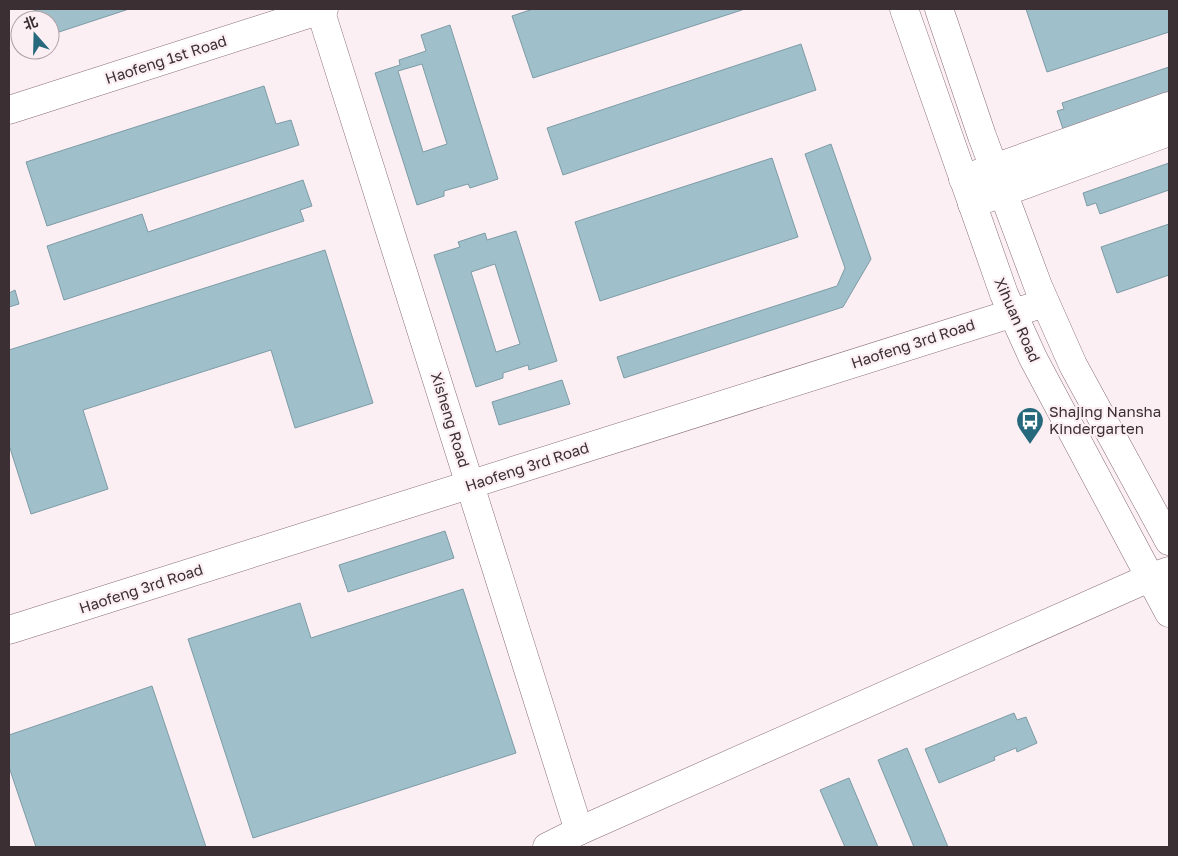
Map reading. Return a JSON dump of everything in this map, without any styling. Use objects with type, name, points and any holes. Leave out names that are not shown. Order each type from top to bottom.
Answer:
[{"type":"street","name":"Haofeng 1st Road","points":[[9,110],[321,9]]},
{"type":"street","name":"Xisheng Road","points":[[321,9],[579,831]]},
{"type":"street","name":"Xihuan Road","points":[[904,9],[967,192],[1009,305],[1033,358],[1159,575],[1169,613]]},
{"type":"street","points":[[939,9],[998,180],[1042,294],[1073,365],[1169,541]]},
{"type":"street","points":[[967,192],[1169,106]]},
{"type":"street","points":[[998,180],[1169,132]]},
{"type":"street","name":"Haofeng 3rd Road","points":[[9,630],[468,478],[1042,294]]},
{"type":"street","name":"Haofeng 3rd Road","points":[[9,618],[468,478]]},
{"type":"street","points":[[547,847],[579,831],[1159,575]]},
{"type":"building","points":[[129,9],[60,32],[60,10],[36,10]]},
{"type":"building","points":[[533,9],[745,9],[533,78],[512,16]]},
{"type":"building","points":[[1026,9],[1169,9],[1169,32],[1047,72]]},
{"type":"building","points":[[450,25],[498,179],[470,188],[468,184],[444,191],[444,196],[417,205],[375,73],[400,65],[399,60],[426,51],[421,35]],"holes":[[[422,64],[447,144],[423,152],[398,71]]]},
{"type":"building","points":[[801,44],[816,90],[563,175],[547,128]]},
{"type":"building","points":[[1169,67],[1169,97],[1064,132],[1057,111],[1064,109],[1062,103]]},
{"type":"building","points":[[264,86],[276,124],[291,120],[299,145],[47,226],[26,162]]},
{"type":"building","points":[[831,144],[871,259],[843,307],[624,378],[617,357],[837,286],[845,268],[805,154]]},
{"type":"building","points":[[772,158],[798,237],[600,301],[575,222]]},
{"type":"building","points":[[1169,163],[1169,190],[1100,214],[1096,203],[1087,206],[1083,193]]},
{"type":"building","points":[[303,180],[312,206],[300,210],[304,221],[64,300],[47,246],[142,214],[148,232]]},
{"type":"building","points":[[1169,224],[1169,275],[1117,293],[1101,247]]},
{"type":"building","points":[[516,231],[557,361],[529,370],[528,365],[503,373],[503,378],[476,387],[434,255],[460,247],[458,242],[485,233],[487,240]],"holes":[[[495,264],[520,344],[496,352],[471,272]]]},
{"type":"building","points":[[325,250],[373,403],[295,428],[271,350],[83,410],[108,489],[31,514],[9,445],[9,350]]},
{"type":"building","points":[[15,290],[19,304],[9,307],[9,293]]},
{"type":"building","points":[[562,380],[570,404],[499,425],[492,402]]},
{"type":"building","points":[[445,531],[454,558],[348,592],[339,565]]},
{"type":"building","points":[[463,589],[516,753],[253,838],[188,639],[300,603],[311,638]]},
{"type":"building","points":[[152,686],[206,847],[36,847],[9,767],[9,735]]},
{"type":"building","points":[[1014,713],[1017,720],[1026,717],[1037,743],[1017,752],[1016,748],[994,757],[995,760],[939,783],[925,749]]},
{"type":"building","points":[[907,748],[948,847],[914,847],[878,760]]},
{"type":"building","points":[[849,778],[878,847],[845,847],[820,790]]},
{"type":"place","name":"Shajing Nansha Kindergarten","points":[[1030,445]]}]
